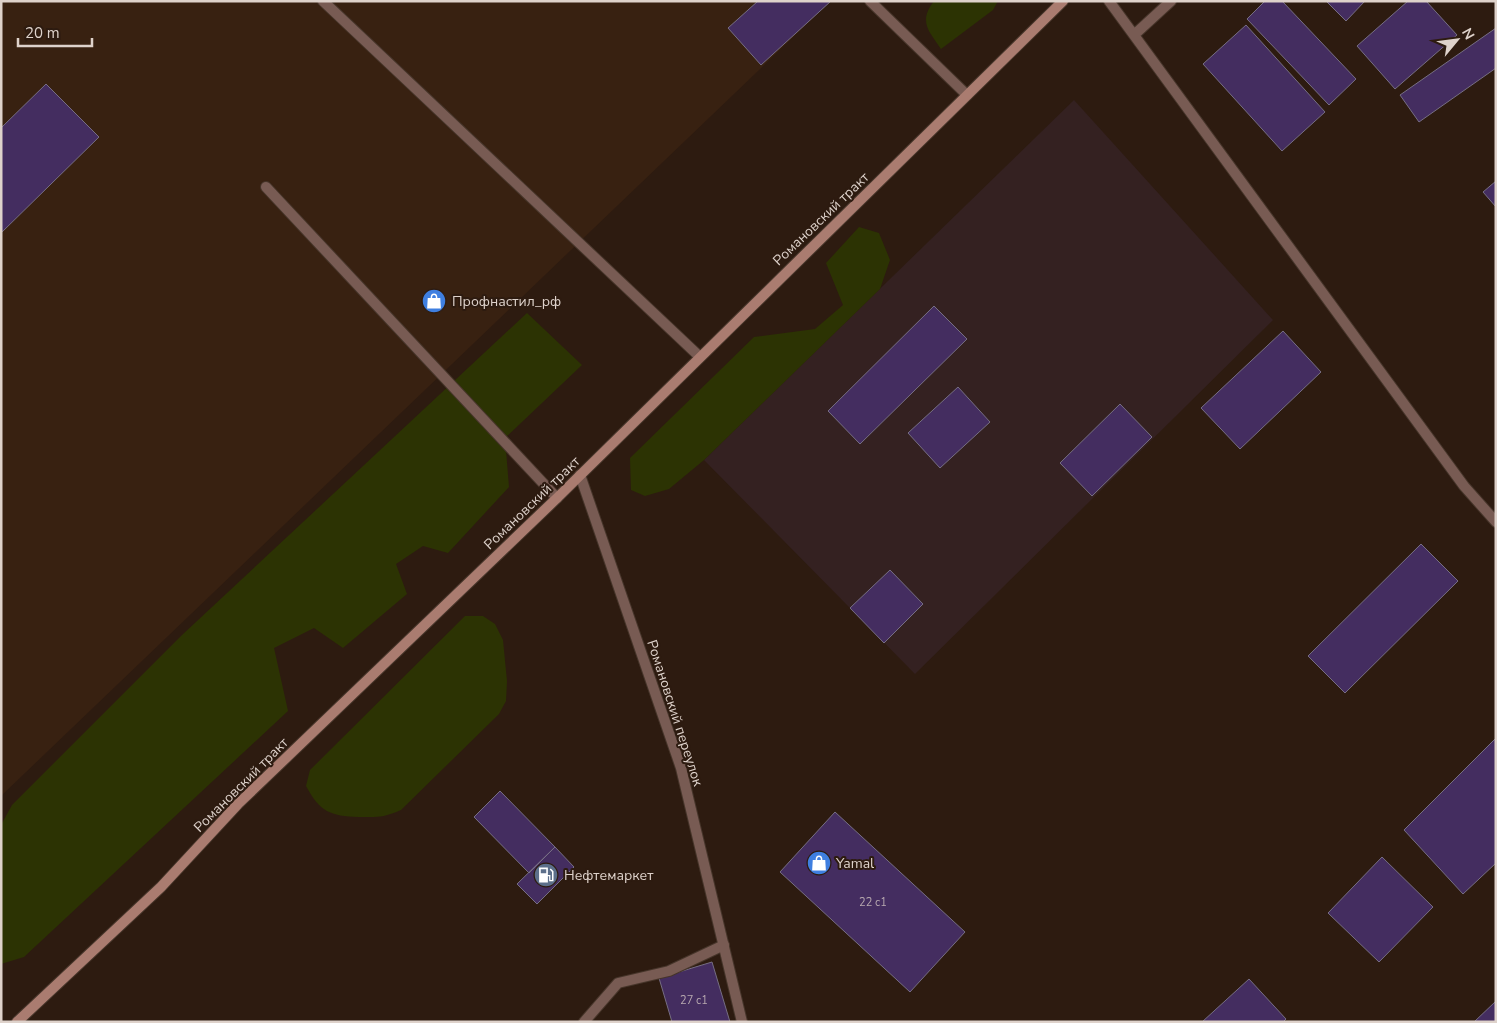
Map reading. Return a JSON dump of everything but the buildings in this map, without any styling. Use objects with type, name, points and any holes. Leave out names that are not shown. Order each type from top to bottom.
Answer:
[{"type":"main road","name":"Романовский тракт","points":[[18,1022],[161,887],[238,804],[557,498],[1063,1]]},
{"type":"street","points":[[323,1],[700,358]]},
{"type":"street","points":[[870,1],[968,95]]},
{"type":"street","points":[[1109,1],[1464,486],[1496,522]]},
{"type":"street","points":[[1134,35],[1171,1]]},
{"type":"street","points":[[266,188],[557,498]]},
{"type":"street","name":"Романовский переулок","points":[[580,475],[681,768],[742,1022]]},
{"type":"street","points":[[584,1022],[618,983],[669,971],[724,945]]},
{"type":"shaded area","points":[[1,1],[831,1],[1,796]]},
{"type":"shaded area","points":[[1074,100],[1273,320],[915,674],[704,460]]},
{"type":"green space","points":[[934,1],[998,1],[993,10],[941,49],[929,31],[926,21],[929,8]]},
{"type":"green space","points":[[859,227],[879,233],[890,260],[880,289],[704,460],[669,489],[645,496],[631,490],[630,458],[754,337],[815,329],[843,305],[826,263]]},
{"type":"green space","points":[[527,313],[582,365],[505,438],[509,487],[448,553],[423,546],[396,564],[407,594],[343,648],[314,628],[274,648],[288,711],[24,957],[1,964],[1,825],[12,805],[182,635]]},
{"type":"green space","points":[[465,616],[483,616],[495,624],[503,640],[507,681],[506,701],[499,714],[401,810],[380,816],[359,817],[333,814],[321,807],[306,786],[310,770]]},
{"type":"place","name":"Профнастил_рф","points":[[434,301]]},
{"type":"place","name":"Yamal","points":[[819,863]]},
{"type":"place","name":"Нефтемаркет","points":[[546,875]]}]
